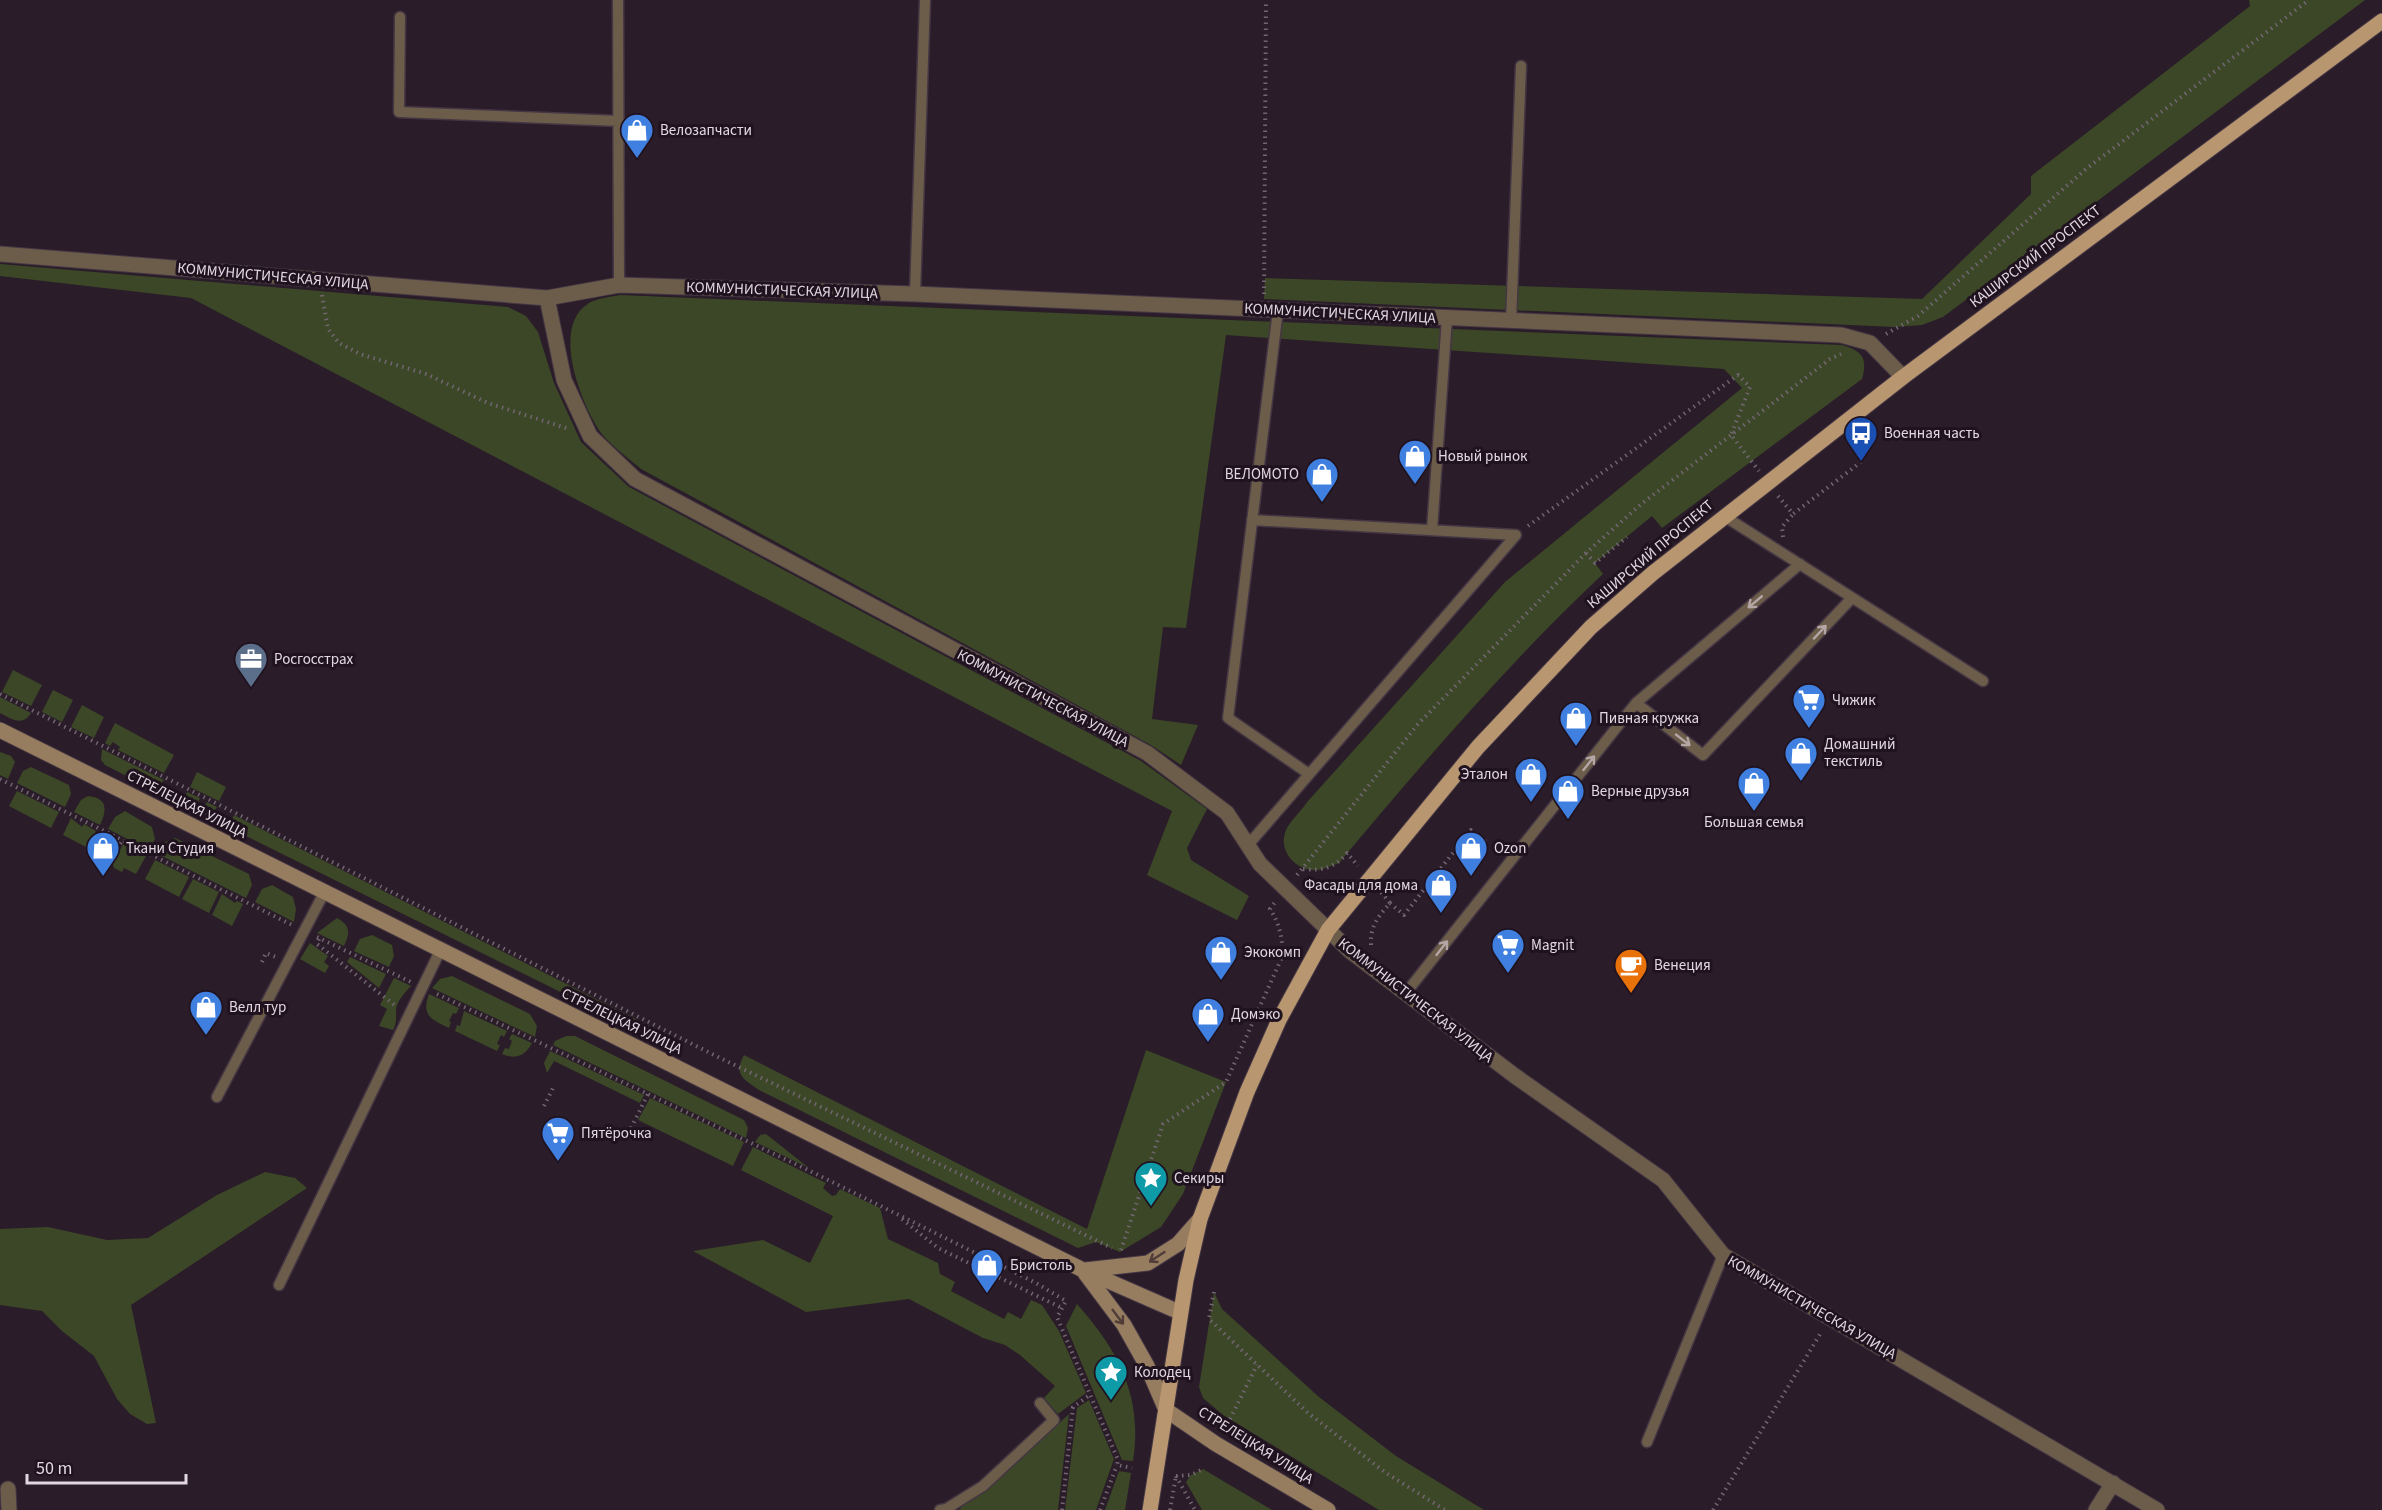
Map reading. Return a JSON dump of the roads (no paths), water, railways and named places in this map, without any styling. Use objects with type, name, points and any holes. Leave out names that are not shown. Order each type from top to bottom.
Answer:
[{"type":"main road","name":"КАШИРСКИЙ ПРОСПЕКТ","points":[[1166,1410],[1179,1312],[1200,1219],[1247,1092],[1280,1020],[1328,930],[1478,747],[1591,627],[1653,573],[1903,377],[2382,21]]},
{"type":"main road","name":"СТРЕЛЕЦКАЯ УЛИЦА","points":[[0,730],[1083,1270],[1124,1325],[1147,1366],[1166,1410],[1216,1444],[1328,1510]]},
{"type":"main road","points":[[1083,1270],[1148,1263],[1178,1244],[1200,1219]]},
{"type":"main road","points":[[1083,1270],[1179,1312]]},
{"type":"main road","points":[[1150,1510],[1166,1410]]},
{"type":"street","name":"КОММУНИСТИЧЕСКАЯ УЛИЦА","points":[[0,254],[547,298],[619,285],[915,294],[1841,335],[1870,343],[1903,377]]},
{"type":"street","name":"КОММУНИСТИЧЕСКАЯ УЛИЦА","points":[[547,298],[564,380],[590,436],[635,479],[1147,753],[1227,813],[1260,864],[1350,951],[1515,1076],[1664,1180],[1723,1255],[2157,1510]]},
{"type":"street","points":[[2096,1510],[2113,1483]]},
{"type":"street","points":[[8,1489],[9,1510]]},
{"type":"lane","points":[[618,0],[619,285]]},
{"type":"lane","points":[[915,294],[925,0]]},
{"type":"lane","points":[[400,17],[399,112],[619,122]]},
{"type":"lane","points":[[1511,321],[1521,66]]},
{"type":"lane","points":[[1271,310],[1252,520],[1228,718],[1309,774]]},
{"type":"lane","points":[[1432,530],[1447,318]]},
{"type":"lane","points":[[1724,516],[1983,681]]},
{"type":"lane","points":[[1248,845],[1516,535],[1252,520]]},
{"type":"lane","points":[[1405,994],[1636,703],[1800,564]]},
{"type":"lane","points":[[1636,703],[1703,755],[1852,598]]},
{"type":"lane","points":[[216,1097],[324,893]]},
{"type":"lane","points":[[279,1285],[440,951]]},
{"type":"lane","points":[[1647,1442],[1723,1255]]},
{"type":"lane","points":[[940,1510],[946,1509],[983,1486],[1054,1420],[1040,1403]]},
{"type":"place","name":"Велозапчасти","points":[[637,159]]},
{"type":"place","name":"Военная часть","points":[[1861,462]]},
{"type":"place","name":"Новый рынок","points":[[1415,485]]},
{"type":"place","name":"ВЕЛОМОТО","points":[[1322,503]]},
{"type":"place","name":"Росгосстрах","points":[[251,688]]},
{"type":"place","name":"Чижик","points":[[1809,729]]},
{"type":"place","name":"Пивная кружка","points":[[1576,747]]},
{"type":"place","name":"Домашний текстиль","points":[[1801,782]]},
{"type":"place","name":"Эталон","points":[[1531,803]]},
{"type":"place","name":"Большая семья","points":[[1754,812]]},
{"type":"place","name":"Верные друзья","points":[[1568,820]]},
{"type":"place","name":"Ткани Студия","points":[[103,877]]},
{"type":"place","name":"Ozon","points":[[1471,877]]},
{"type":"place","name":"Фасады для дома","points":[[1441,914]]},
{"type":"place","name":"Magnit","points":[[1508,974]]},
{"type":"place","name":"Экокомп","points":[[1221,981]]},
{"type":"place","name":"Венеция","points":[[1631,994]]},
{"type":"place","name":"Велл тур","points":[[206,1036]]},
{"type":"place","name":"Домэко","points":[[1208,1043]]},
{"type":"place","name":"Пятёрочка","points":[[558,1162]]},
{"type":"place","name":"Секиры","points":[[1151,1207]]},
{"type":"place","name":"Бристоль","points":[[987,1294]]},
{"type":"place","name":"Колодец","points":[[1111,1401]]}]
